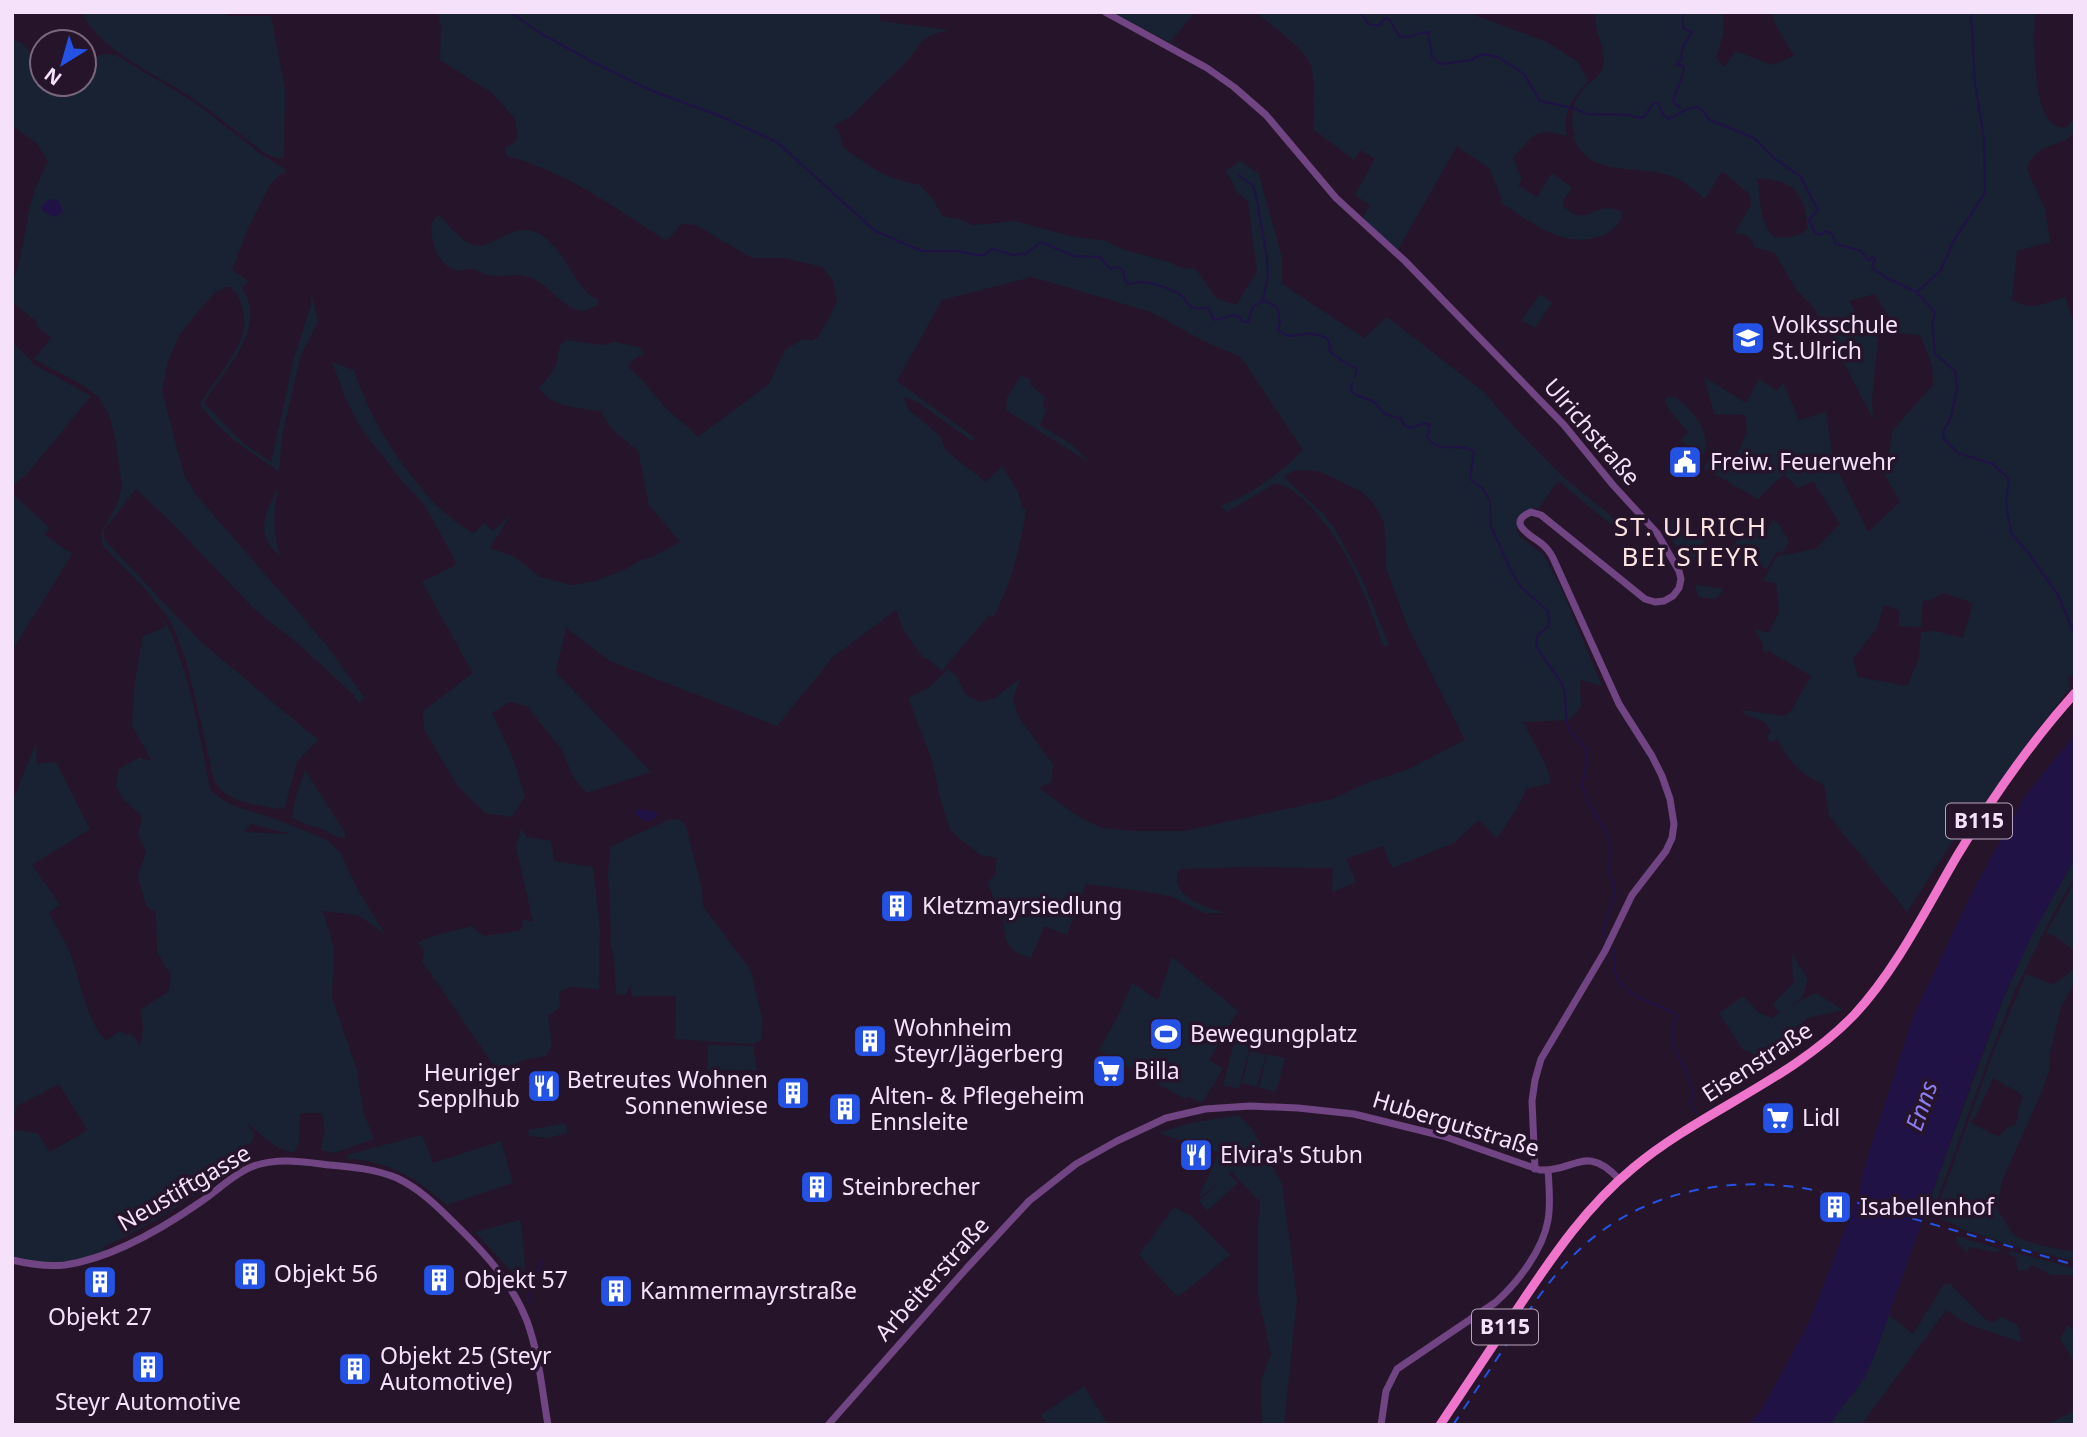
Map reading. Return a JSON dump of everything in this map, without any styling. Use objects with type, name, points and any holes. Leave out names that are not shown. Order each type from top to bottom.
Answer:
[{"type":"main road","name":"Eisenstraße","points":[[1440,1425],[1562,1243],[1619,1179],[1666,1143],[1820,1045],[1865,1003],[1897,957],[1998,791],[2075,693]]},
{"type":"street","name":"Ulrichstraße","points":[[1105,12],[1207,68],[1266,115],[1336,198],[1405,261],[1564,425],[1657,534],[1681,579],[1676,592],[1664,601],[1650,602],[1541,515],[1531,512],[1521,520],[1525,532],[1546,548],[1553,558],[1619,704],[1662,776],[1673,809],[1674,831],[1669,844],[1632,895],[1612,939],[1552,1039],[1537,1070],[1532,1101],[1535,1169]]},
{"type":"street","name":"Hubergutstraße","points":[[1072,1167],[1153,1122],[1194,1110],[1250,1105],[1354,1114],[1443,1136],[1535,1169],[1548,1170]]},
{"type":"street","name":"Neustiftgasse","points":[[12,1260],[37,1265],[64,1265],[114,1250],[175,1219],[236,1176],[261,1164],[290,1161],[369,1169],[405,1182],[431,1200],[484,1253],[510,1288],[527,1323],[538,1362],[548,1425]]},
{"type":"street","points":[[1381,1425],[1386,1391],[1397,1369],[1496,1302],[1535,1253],[1548,1222],[1548,1170],[1589,1161],[1605,1166],[1619,1179]]},
{"type":"street","name":"Arbeiterstraße","points":[[828,1425],[1016,1213],[1072,1167]]},
{"type":"shaded area","points":[[81,12],[217,12],[229,16],[271,16],[285,89],[284,157],[279,159],[264,153],[191,97],[116,51],[98,34],[98,28],[91,27]]},
{"type":"shaded area","points":[[438,12],[880,12],[880,21],[949,30],[931,35],[922,41],[909,59],[851,116],[834,126],[839,132],[843,147],[888,176],[919,184],[934,201],[942,216],[973,225],[1016,221],[1070,236],[1106,241],[1181,268],[1196,269],[1216,298],[1236,305],[1257,272],[1248,202],[1236,191],[1226,170],[1241,161],[1259,174],[1282,258],[1282,284],[1364,338],[1387,317],[1484,392],[1561,475],[1617,521],[1613,526],[1558,481],[1539,508],[1532,508],[1519,520],[1519,536],[1543,554],[1561,588],[1602,686],[1580,680],[1581,707],[1569,720],[1523,722],[1545,763],[1551,783],[1526,789],[1519,805],[1497,838],[1479,820],[1454,843],[1392,868],[1383,846],[1346,859],[1356,882],[1332,892],[1333,868],[1181,869],[1177,873],[1178,884],[1186,895],[1206,907],[1226,913],[1204,913],[1173,897],[1086,884],[1067,935],[1044,926],[1031,958],[1015,952],[1006,941],[1003,919],[987,882],[995,875],[997,858],[980,855],[950,830],[932,760],[908,698],[931,686],[948,669],[956,675],[965,694],[980,702],[993,699],[1020,679],[1013,699],[1018,716],[1053,765],[1051,782],[1039,788],[1079,817],[1102,828],[1184,831],[1332,799],[1367,783],[1409,769],[1465,740],[1408,627],[1386,568],[1383,520],[1362,492],[1321,472],[1293,471],[1284,477],[1335,529],[1362,579],[1389,645],[1383,646],[1363,590],[1345,554],[1323,521],[1298,495],[1289,488],[1274,484],[1227,512],[1220,506],[1264,482],[1303,450],[1241,357],[1204,341],[1151,312],[1032,277],[942,300],[897,381],[975,438],[972,441],[916,401],[904,397],[908,409],[940,436],[946,451],[986,482],[1002,466],[1018,492],[1022,507],[1026,509],[1014,564],[994,616],[989,615],[942,671],[925,657],[924,659],[903,629],[896,610],[833,657],[777,726],[610,661],[566,628],[556,672],[651,772],[587,793],[573,777],[562,750],[527,706],[510,702],[492,713],[514,761],[525,796],[512,817],[485,813],[457,785],[424,729],[423,711],[473,673],[422,582],[454,566],[456,562],[424,504],[360,427],[332,362],[354,370],[372,414],[386,438],[401,462],[436,504],[474,533],[484,523],[493,531],[511,514],[490,548],[515,557],[540,577],[572,585],[595,581],[626,569],[680,542],[649,505],[638,451],[612,429],[600,411],[558,403],[539,388],[555,368],[563,342],[566,340],[603,345],[614,342],[639,347],[644,354],[634,359],[628,367],[668,410],[698,437],[769,384],[785,350],[803,339],[812,341],[819,336],[837,302],[833,281],[823,267],[784,258],[752,258],[696,225],[681,224],[667,241],[570,181],[507,156],[505,147],[513,144],[518,137],[515,119],[492,93],[440,60],[441,27]]},
{"type":"shaded area","points":[[1111,12],[1195,12],[1172,40],[1177,46]]},
{"type":"shaded area","points":[[1255,12],[1466,12],[1547,42],[1578,62],[1589,80],[1570,105],[1566,119],[1567,136],[1548,132],[1536,135],[1513,158],[1522,179],[1518,185],[1537,197],[1552,173],[1571,187],[1563,200],[1564,207],[1572,213],[1585,215],[1602,209],[1616,209],[1623,213],[1620,221],[1605,234],[1587,239],[1561,237],[1548,232],[1500,202],[1502,200],[1490,169],[1457,146],[1397,251],[1363,218],[1370,205],[1355,195],[1375,159],[1360,150],[1354,160],[1313,129],[1314,84],[1309,61],[1292,41]]},
{"type":"shaded area","points":[[1596,12],[1724,12],[1723,35],[1716,58],[1724,67],[1736,51],[1772,65],[1794,56],[1773,20],[1773,12],[2035,12],[2036,75],[2043,109],[2049,121],[2061,128],[2070,124],[2075,117],[2072,135],[2037,153],[2027,170],[2045,209],[2050,242],[2017,251],[2012,300],[2032,306],[2065,297],[2075,325],[2075,674],[2068,678],[2070,688],[2027,743],[1965,834],[1952,842],[1907,912],[1829,816],[1824,785],[1796,767],[1777,740],[1770,742],[1767,736],[1771,731],[1765,722],[1742,712],[1784,716],[1791,711],[1811,676],[1769,651],[1763,652],[1763,644],[1754,629],[1769,633],[1779,612],[1776,583],[1763,581],[1778,556],[1815,549],[1840,524],[1813,481],[1798,488],[1784,474],[1758,499],[1704,468],[1713,448],[1736,458],[1747,431],[1745,415],[1714,414],[1704,377],[1746,403],[1759,379],[1777,391],[1783,382],[1799,420],[1826,412],[1832,452],[1839,473],[1868,532],[1900,502],[1872,451],[1889,457],[1893,430],[1933,385],[1932,365],[1920,335],[1898,333],[1875,294],[1849,301],[1857,314],[1873,326],[1878,340],[1872,399],[1873,419],[1844,363],[1848,360],[1810,303],[1797,291],[1775,253],[1754,247],[1748,236],[1734,233],[1751,205],[1750,195],[1722,171],[1705,199],[1673,177],[1655,172],[1614,168],[1590,159],[1580,150],[1573,136],[1574,108],[1583,89],[1600,73],[1604,60],[1595,19]],"holes":[[[1757,178],[1780,182],[1795,190],[1803,205],[1808,228],[1792,237],[1774,237],[1762,217]],[[1943,593],[1973,603],[1963,638],[1936,631],[1921,632],[1919,658],[1907,686],[1858,677],[1853,659],[1877,628],[1884,605],[1899,610],[1899,626],[1921,627],[1923,601]]]},
{"type":"shaded area","points":[[12,39],[22,43],[28,50],[28,98],[98,98],[98,56],[116,55],[194,102],[262,155],[285,169],[286,173],[279,175],[270,185],[248,228],[232,270],[248,281],[242,288],[249,303],[248,331],[236,356],[204,403],[243,443],[271,462],[294,358],[312,295],[318,322],[301,355],[282,436],[279,471],[226,433],[200,404],[230,359],[243,333],[243,308],[231,287],[216,292],[180,334],[168,361],[162,391],[184,475],[197,496],[324,642],[365,698],[359,703],[352,693],[297,643],[254,609],[136,489],[104,530],[104,539],[200,641],[319,739],[297,762],[285,807],[278,809],[242,801],[219,788],[214,780],[188,667],[175,631],[146,590],[103,546],[101,533],[116,507],[122,487],[109,414],[99,398],[86,387],[34,359],[51,338],[37,326],[37,322],[12,302],[12,286],[34,191],[48,161],[37,144],[12,125]]},
{"type":"shaded area","points":[[439,215],[462,239],[479,246],[519,230],[538,233],[557,249],[581,286],[598,300],[598,304],[588,310],[570,307],[545,286],[526,276],[493,276],[473,269],[452,269],[439,257],[432,240],[432,223]]},
{"type":"shaded area","points":[[1540,294],[1552,303],[1535,328],[1522,320]]},
{"type":"shaded area","points":[[12,342],[35,365],[91,396],[27,474],[12,486]]},
{"type":"shaded area","points":[[1021,375],[1030,380],[1031,386],[1045,397],[1043,407],[1047,409],[1040,425],[1071,444],[1101,470],[1006,410],[1007,398]]},
{"type":"shaded area","points":[[1667,397],[1676,397],[1700,424],[1706,441],[1702,459],[1681,440],[1688,432],[1669,409],[1665,401]]},
{"type":"shaded area","points":[[278,487],[274,522],[280,556],[272,548],[264,531],[266,514]]},
{"type":"shaded area","points":[[12,493],[50,528],[45,535],[72,554],[12,651]]},
{"type":"shaded area","points":[[1674,520],[1706,538],[1691,565],[1665,531]]},
{"type":"shaded area","points":[[1773,520],[1778,523],[1789,541],[1782,554],[1777,551],[1767,569],[1728,555],[1748,523],[1767,532]]},
{"type":"shaded area","points":[[1695,585],[1724,589],[1716,599],[1698,597]]},
{"type":"shaded area","points":[[162,618],[172,635],[188,686],[210,789],[230,804],[327,840],[340,852],[359,892],[385,934],[358,915],[323,911],[334,948],[332,998],[357,1070],[363,1111],[374,1139],[334,1153],[321,1150],[325,1129],[322,1113],[300,1113],[299,1142],[294,1152],[281,1149],[247,1123],[254,1134],[252,1142],[243,1146],[242,1162],[157,1219],[102,1248],[109,1254],[62,1269],[12,1264],[12,1130],[37,1133],[50,1152],[88,1130],[59,1084],[17,1106],[12,1123],[12,803],[36,743],[37,764],[56,762],[90,829],[32,865],[60,905],[49,913],[70,953],[88,1010],[99,1032],[106,1041],[120,1031],[134,1037],[139,1046],[143,1028],[140,1010],[168,992],[171,976],[157,952],[156,912],[146,906],[138,876],[146,852],[138,835],[142,817],[123,799],[116,786],[119,769],[139,758],[152,761],[132,726],[135,680],[143,636],[166,627]],"holes":[[[251,824],[291,834],[244,832]]]},
{"type":"shaded area","points":[[305,770],[344,831],[346,838],[292,818]]},
{"type":"shaded area","points":[[679,819],[685,824],[702,888],[703,906],[751,971],[762,1017],[761,1040],[752,1044],[675,1039],[676,996],[632,996],[630,986],[626,995],[616,994],[614,957],[610,943],[610,847],[668,820]]},
{"type":"shaded area","points":[[521,829],[527,837],[551,841],[554,861],[593,867],[600,927],[599,989],[570,987],[559,992],[560,1007],[548,1016],[552,1045],[546,1056],[522,1060],[505,1072],[497,1070],[422,961],[423,951],[417,943],[472,926],[483,936],[519,931],[523,926],[522,919],[533,922],[516,847]]},
{"type":"shaded area","points":[[2075,858],[2075,876],[2045,929],[2013,995],[1930,1220],[1923,1218],[2003,999],[2031,937]]},
{"type":"shaded area","points":[[2075,881],[2075,951],[2046,933]]},
{"type":"shaded area","points":[[1792,954],[1808,980],[1802,998],[1790,1006],[1816,993],[1843,1010],[1808,1018],[1784,1036],[1787,1040],[1762,1057],[1742,1049],[1719,1013],[1744,996],[1759,1013],[1773,1018],[1779,1012],[1773,1005],[1793,983]]},
{"type":"shaded area","name":"Bewegungplatz","points":[[1172,957],[1238,1011],[1209,1060],[1223,1069],[1202,1103],[1188,1096],[1185,1099],[1099,1050],[1132,983],[1158,1000]]},
{"type":"shaded area","points":[[2075,968],[2075,982],[2060,1010],[2050,1053],[2049,1071],[2002,1181],[1997,1210],[2013,1234],[2019,1238],[2075,1252],[2075,1261],[2023,1249],[1934,1217],[1995,1048],[2026,974],[2052,984]],"holes":[[[1993,1078],[2023,1097],[2015,1125],[2008,1127],[1999,1136],[1970,1122],[1976,1116]]]},
{"type":"shaded area","points":[[1234,1042],[1250,1046],[1239,1089],[1223,1085]]},
{"type":"shaded area","points":[[708,1045],[753,1046],[757,1070],[707,1070]]},
{"type":"shaded area","points":[[1250,1051],[1266,1055],[1257,1087],[1242,1083]]},
{"type":"shaded area","points":[[1267,1054],[1285,1058],[1276,1092],[1259,1088]]},
{"type":"shaded area","points":[[1238,1115],[1251,1127],[1282,1184],[1297,1299],[1284,1425],[1262,1425],[1261,1381],[1271,1354],[1258,1295],[1258,1222],[1261,1194],[1259,1201],[1231,1171],[1229,1174],[1238,1183],[1207,1211],[1199,1201],[1222,1180],[1198,1199],[1219,1153],[1159,1133],[1186,1124]]},
{"type":"shaded area","points":[[565,1123],[567,1133],[548,1138],[529,1136],[528,1130]]},
{"type":"shaded area","points":[[422,1135],[433,1163],[501,1141],[513,1183],[447,1205],[413,1179],[389,1167],[348,1159],[347,1155]]},
{"type":"shaded area","points":[[1174,1207],[1191,1216],[1230,1255],[1178,1297],[1139,1255]]},
{"type":"shaded area","points":[[520,1220],[525,1293],[513,1273],[475,1232]]},
{"type":"shaded area","points":[[1956,1236],[2003,1250],[1995,1252],[1970,1247],[1967,1252],[1957,1243]]},
{"type":"shaded area","points":[[2006,1252],[2075,1268],[2075,1275],[2051,1275],[2032,1265],[2027,1270],[2018,1271],[2016,1258]]},
{"type":"shaded area","points":[[1944,1284],[1950,1284],[1985,1319],[1993,1323],[2001,1317],[2018,1325],[2021,1342],[1970,1325],[1946,1310],[1861,1425],[1829,1425],[1865,1377],[1889,1315],[1913,1334]]},
{"type":"shaded area","points":[[2068,1325],[2075,1331],[2075,1362],[2060,1339]]},
{"type":"shaded area","points":[[1084,1386],[1108,1425],[1048,1425],[1041,1415]]},
{"type":"shaded area","points":[[2075,1410],[2075,1425],[2051,1423]]},
{"type":"water","points":[[53,199],[59,201],[63,213],[54,217],[42,211],[41,207]]},
{"type":"water","name":"Enns","points":[[2075,734],[2075,858],[2031,937],[2003,999],[1865,1377],[1829,1425],[1748,1425],[1762,1409],[1810,1320],[1859,1193],[1866,1161],[1914,1015],[1972,892],[2025,796]]},
{"type":"water","points":[[639,809],[658,814],[653,820],[646,821],[635,815]]},
{"type":"waterway","points":[[510,12],[542,34],[650,90],[720,116],[777,142],[875,231],[922,251],[958,251],[984,255],[992,249],[1013,255],[1027,253],[1041,242],[1074,256],[1100,257],[1110,269],[1118,267],[1123,270],[1125,281],[1129,284],[1144,282],[1168,289],[1182,296],[1192,307],[1208,308],[1216,320],[1235,315],[1243,322],[1248,322],[1253,307],[1263,300]]},
{"type":"waterway","points":[[1360,12],[1368,24],[1378,26],[1386,18],[1390,20],[1399,36],[1408,37],[1428,32],[1432,57],[1440,64],[1471,60],[1483,54],[1498,57],[1524,74],[1540,101],[1587,114],[1643,118],[1654,103],[1658,103],[1663,114],[1669,119],[1685,110],[1698,107],[1708,119],[1754,138],[1774,158],[1800,176],[1818,210],[1809,220],[1815,233],[1821,235],[1825,231],[1832,234],[1836,244],[1861,251],[1869,261],[1872,257],[1875,259],[1872,267],[1883,276],[1916,292],[1935,312],[1932,324],[1935,354],[1955,371],[1957,387],[1951,417],[1943,432],[1944,439],[1958,453],[1993,464],[2009,479],[2006,503],[2011,533],[2058,595],[2075,635]]},
{"type":"waterway","points":[[1680,108],[1673,101],[1684,66],[1676,65],[1681,60],[1683,46],[1692,32],[1683,28],[1683,12]]},
{"type":"waterway","points":[[1917,292],[1940,271],[1954,240],[1985,193],[1984,138],[1975,84],[1971,12]]},
{"type":"waterway","points":[[1239,175],[1253,186],[1256,195],[1267,258],[1268,276],[1263,300],[1277,307],[1280,322],[1278,330],[1289,336],[1311,334],[1328,339],[1330,352],[1355,367],[1355,377]]},
{"type":"waterway","points":[[1352,383],[1351,391],[1373,401],[1385,414],[1401,419],[1404,425],[1411,428],[1425,423],[1430,425],[1427,437],[1437,446],[1461,447],[1474,451],[1470,479],[1483,489],[1490,501],[1491,527],[1513,575],[1521,587],[1548,611],[1549,626],[1537,636],[1536,646],[1563,686],[1567,724],[1587,755],[1584,792],[1610,843],[1608,871],[1615,891],[1605,923],[1606,942]]},
{"type":"waterway","points":[[1610,946],[1614,952],[1615,972],[1625,988],[1641,999],[1676,1014],[1673,1045],[1689,1079],[1693,1092],[1691,1104],[1697,1114]]},
{"type":"waterway","points":[[529,1285],[529,1278],[539,1269],[542,1260]]},
{"type":"waterway","points":[[529,1292],[530,1303]]},
{"type":"railway","points":[[1453,1425],[1532,1307],[1569,1260],[1594,1237],[1621,1218],[1682,1194],[1747,1184],[1813,1190],[2075,1265]]},
{"type":"place","name":"Volksschule St.Ulrich","points":[[1748,338]]},
{"type":"place","name":"Freiw. Feuerwehr","points":[[1685,462]]},
{"type":"place","name":"Kletzmayrsiedlung","points":[[897,906]]},
{"type":"place","name":"Bewegungplatz","points":[[1166,1034]]},
{"type":"place","name":"Wohnheim Steyr/Jägerberg","points":[[870,1041]]},
{"type":"place","name":"Billa","points":[[1109,1071]]},
{"type":"place","name":"Heuriger Sepplhub","points":[[544,1086]]},
{"type":"place","name":"Betreutes Wohnen Sonnenwiese","points":[[793,1093]]},
{"type":"place","name":"Alten- & Pflegeheim Ennsleite","points":[[845,1109]]},
{"type":"place","name":"Lidl","points":[[1778,1118]]},
{"type":"place","name":"Elvira's Stubn","points":[[1196,1155]]},
{"type":"place","name":"Steinbrecher","points":[[817,1187]]},
{"type":"place","name":"Isabellenhof","points":[[1835,1207]]},
{"type":"place","name":"Objekt 56","points":[[250,1274]]},
{"type":"place","name":"Objekt 57","points":[[439,1280]]},
{"type":"place","name":"Objekt 27","points":[[100,1282]]},
{"type":"place","name":"Kammermayrstraße","points":[[616,1291]]},
{"type":"place","name":"Steyr Automotive","points":[[148,1367]]},
{"type":"place","name":"Objekt 25 (Steyr Automotive)","points":[[355,1369]]},
{"type":"district","name":"ST. ULRICH BEI STEYR","points":[[1691,542]]}]
